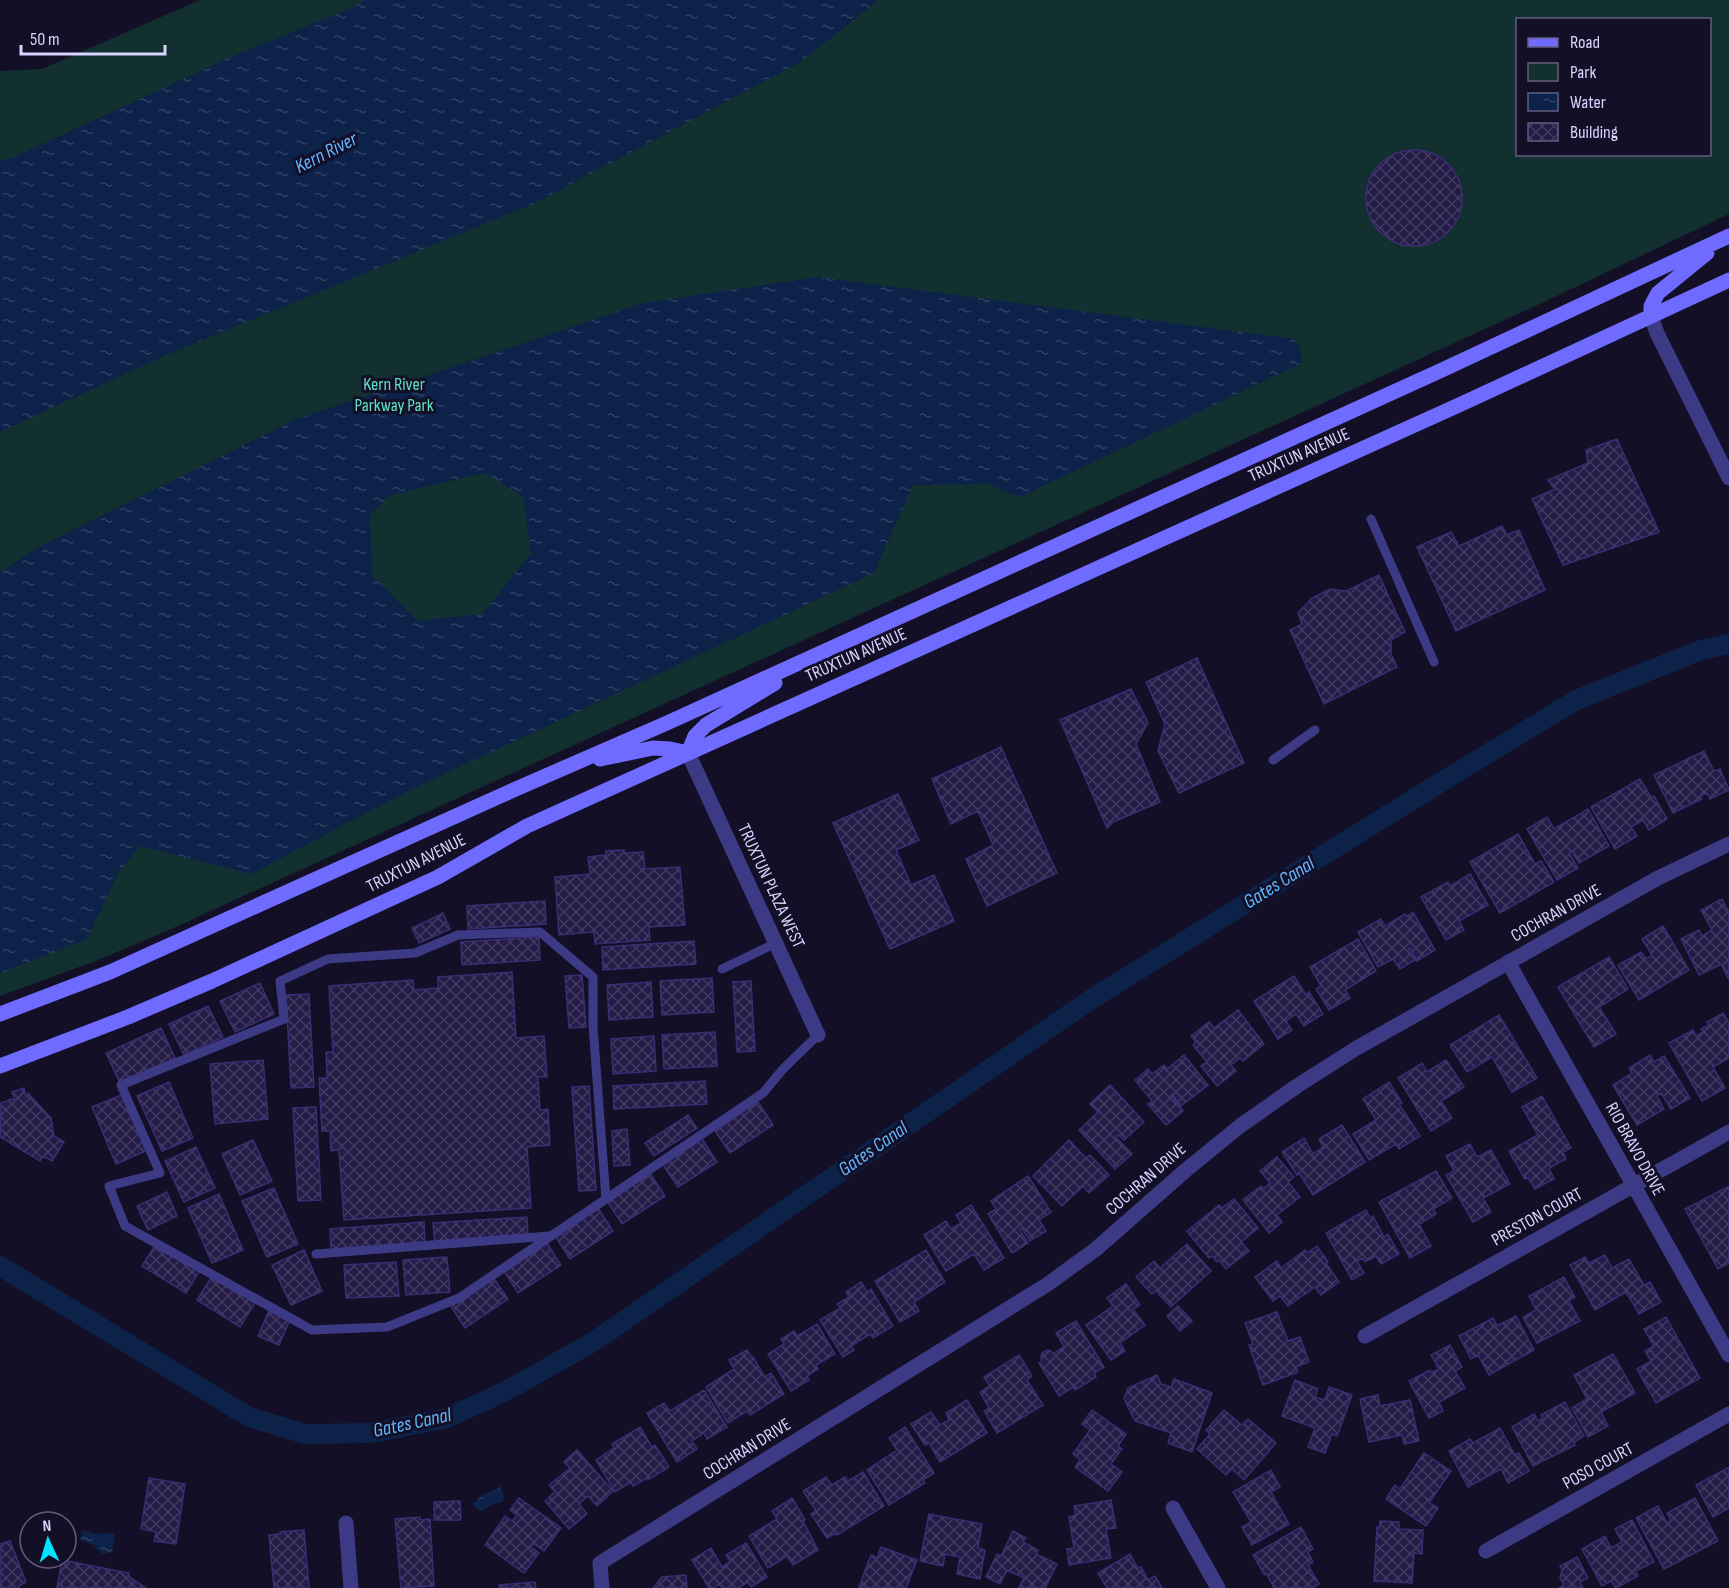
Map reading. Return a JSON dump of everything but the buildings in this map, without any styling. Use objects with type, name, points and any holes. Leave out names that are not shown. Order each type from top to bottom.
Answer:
[{"type":"main road","points":[[1651,316],[1651,306],[1658,293],[1726,238]]},
{"type":"main road","name":"TRUXTUN AVENUE","points":[[0,1014],[130,963],[830,649],[1726,238]]},
{"type":"main road","name":"TRUXTUN AVENUE","points":[[0,1066],[128,1017],[212,981],[438,877],[527,826],[1729,280]]},
{"type":"main road","points":[[570,765],[653,748],[688,753],[695,736],[706,725],[830,649]]},
{"type":"street","points":[[1651,316],[1657,333],[1729,478]]},
{"type":"street","name":"TRUXTUN PLAZA WEST","points":[[688,753],[818,1035]]},
{"type":"street","name":"COCHRAN DRIVE","points":[[602,1588],[600,1563],[1048,1284],[1096,1249],[1240,1126],[1297,1086],[1356,1049],[1508,962],[1658,878],[1729,844]]},
{"type":"street","name":"RIO BRAVO DRIVE","points":[[1508,962],[1729,1355]]},
{"type":"street","name":"PRESTON COURT","points":[[1365,1336],[1729,1132]]},
{"type":"street","name":"POSO COURT","points":[[1486,1551],[1729,1414]]},
{"type":"street","points":[[1173,1508],[1218,1588]]},
{"type":"street","points":[[346,1523],[351,1588]]},
{"type":"lane","points":[[1371,519],[1434,662]]},
{"type":"lane","points":[[1273,760],[1315,730]]},
{"type":"lane","points":[[606,1199],[592,1026],[593,977],[540,932],[458,935],[415,953],[328,959],[280,981],[284,1019],[121,1085],[160,1173],[109,1186],[125,1226],[312,1330],[387,1327],[459,1298],[552,1236],[763,1093],[818,1035]]},
{"type":"lane","points":[[722,969],[776,943]]},
{"type":"lane","points":[[316,1254],[552,1236]]},
{"type":"green space","name":"Kern River Parkway Park","points":[[200,0],[1729,0],[1729,214],[1542,303],[178,926],[96,961],[0,996],[0,71],[42,69]]},
{"type":"water","name":"Kern River","points":[[365,0],[877,0],[799,63],[535,203],[164,356],[0,432],[0,160],[12,158],[233,56],[351,8]]},
{"type":"water","points":[[817,277],[1295,339],[1301,352],[1302,363],[1020,497],[988,484],[913,485],[874,573],[408,791],[251,874],[140,846],[119,871],[87,939],[0,973],[0,572],[41,546],[294,420],[643,303]],"holes":[[[485,473],[523,497],[531,553],[482,614],[417,621],[372,575],[370,516],[388,496]]]},
{"type":"water","points":[[500,1487],[505,1498],[501,1503],[494,1503],[482,1511],[475,1508],[473,1504],[481,1496]]},
{"type":"water","points":[[82,1530],[97,1534],[115,1534],[112,1552],[103,1554],[91,1544],[80,1540]]},
{"type":"waterway","name":"Gates Canal","points":[[0,1266],[249,1417],[305,1434],[372,1433],[447,1418],[506,1391],[593,1342],[1090,1000],[1576,700],[1701,650],[1729,644]]}]
